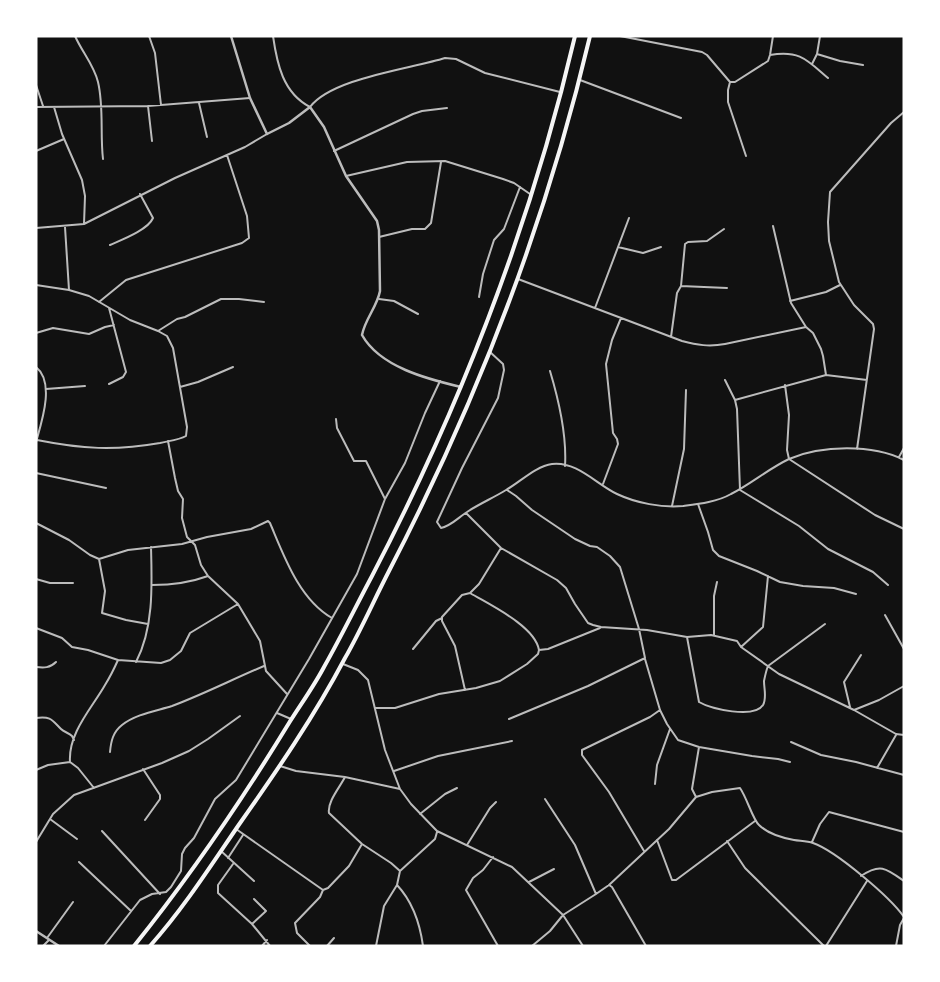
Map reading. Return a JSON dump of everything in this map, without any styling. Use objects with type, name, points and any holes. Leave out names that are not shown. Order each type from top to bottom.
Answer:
[{"type":"highway","points":[[134,946],[216,836],[324,668],[430,461],[493,307],[532,195],[562,92],[575,36]]},
{"type":"highway","points":[[150,946],[221,852],[280,766],[342,664],[418,515],[450,448],[518,280],[540,217],[580,80],[590,36]]},
{"type":"street","points":[[76,36],[80,48],[92,66],[98,80],[103,159]]},
{"type":"street","points":[[149,36],[155,53],[162,105]]},
{"type":"street","points":[[230,36],[250,98],[267,134]]},
{"type":"street","points":[[273,36],[280,71],[288,89],[299,102],[310,107],[324,127],[346,176],[377,221],[379,237],[379,299],[362,335],[378,355],[394,365],[440,381],[461,386]]},
{"type":"street","points":[[620,36],[702,52],[707,55],[730,82]]},
{"type":"street","points":[[730,82],[735,82],[768,61],[773,36]]},
{"type":"street","points":[[812,64],[817,54],[820,36]]},
{"type":"street","points":[[770,55],[791,53],[804,58],[828,78]]},
{"type":"street","points":[[817,54],[840,61],[864,65]]},
{"type":"street","points":[[36,228],[84,224],[140,194],[246,147],[289,123],[322,96],[350,82],[445,58],[456,59],[485,74],[562,92]]},
{"type":"street","points":[[580,80],[680,118]]},
{"type":"street","points":[[730,82],[728,102],[746,156]]},
{"type":"street","points":[[36,85],[43,106]]},
{"type":"street","points":[[36,107],[148,106],[250,98]]},
{"type":"street","points":[[199,102],[207,137]]},
{"type":"street","points":[[54,106],[82,180],[86,196],[84,224]]},
{"type":"street","points":[[148,106],[152,140]]},
{"type":"street","points":[[334,151],[413,114],[447,108]]},
{"type":"street","points":[[857,449],[873,324],[854,305],[841,285],[829,241],[830,192],[891,123],[904,112]]},
{"type":"street","points":[[36,151],[65,139]]},
{"type":"street","points":[[99,302],[126,280],[242,243],[249,238],[247,216],[227,155]]},
{"type":"street","points":[[346,176],[407,162],[441,161],[503,179],[532,195]]},
{"type":"street","points":[[379,237],[429,227],[441,161]]},
{"type":"street","points":[[479,297],[483,274],[494,240],[504,229],[520,187]]},
{"type":"street","points":[[110,246],[147,227],[152,222],[153,218],[140,194]]},
{"type":"street","points":[[595,308],[629,218]]},
{"type":"street","points":[[65,226],[69,290]]},
{"type":"street","points":[[773,226],[790,301],[797,315],[813,333],[821,349],[826,375]]},
{"type":"street","points":[[671,337],[677,293],[681,286],[685,244],[707,240],[724,229]]},
{"type":"street","points":[[618,247],[639,253],[661,247]]},
{"type":"street","points":[[518,280],[671,337],[695,344],[712,346],[806,327]]},
{"type":"street","points":[[790,301],[826,292],[841,285]]},
{"type":"street","points":[[36,286],[69,290],[89,296],[130,320],[167,336],[173,348],[187,432],[183,438],[141,446],[110,449],[75,447],[36,441],[45,402],[46,388],[44,375],[36,367]]},
{"type":"street","points":[[681,286],[727,288]]},
{"type":"street","points":[[158,331],[177,319],[186,317],[220,299],[239,298],[264,302]]},
{"type":"street","points":[[379,299],[394,301],[418,314]]},
{"type":"street","points":[[109,384],[123,377],[126,372],[110,308]]},
{"type":"street","points":[[602,485],[618,444],[618,439],[613,433],[606,364],[612,340],[621,318]]},
{"type":"street","points":[[36,333],[53,328],[89,334],[114,325]]},
{"type":"street","points":[[490,352],[503,364],[504,370],[498,398],[437,522],[441,528],[446,527],[546,465],[566,466],[581,471],[618,494],[632,499],[672,506],[698,504],[719,499],[740,490],[758,476],[804,454],[857,449],[882,452],[904,460]]},
{"type":"street","points":[[180,387],[198,382],[233,367]]},
{"type":"street","points":[[550,371],[559,401],[563,424],[566,466]]},
{"type":"street","points":[[735,400],[826,375],[867,380]]},
{"type":"street","points":[[725,380],[735,400],[738,422],[740,490]]},
{"type":"street","points":[[104,946],[130,911],[145,896],[166,892],[177,879],[181,871],[182,854],[185,848],[194,838],[215,799],[236,780],[256,744],[310,659],[356,574],[385,499],[405,463],[425,412],[440,381]]},
{"type":"street","points":[[785,385],[789,415],[787,450],[789,460],[875,515],[904,529]]},
{"type":"street","points":[[46,388],[85,386]]},
{"type":"street","points":[[672,506],[684,449],[686,390]]},
{"type":"street","points":[[336,419],[337,428],[354,461],[366,461],[385,499]]},
{"type":"street","points":[[168,441],[175,478],[183,499],[182,518],[187,537],[195,545],[201,565],[208,576],[238,604],[260,640],[264,666],[271,678],[287,694]]},
{"type":"street","points":[[898,457],[904,448]]},
{"type":"street","points":[[36,473],[106,488]]},
{"type":"street","points":[[507,490],[532,510],[576,539],[590,546],[597,547],[610,556],[620,567],[639,629],[660,710],[678,740],[699,747],[790,762]]},
{"type":"street","points":[[740,490],[799,526],[828,549],[872,572],[888,584]]},
{"type":"street","points":[[698,504],[714,553],[780,582],[792,585],[834,588],[856,594]]},
{"type":"street","points":[[466,513],[501,548],[557,580],[566,588],[588,623],[601,627],[639,629],[687,636],[714,635],[737,641],[741,647],[787,678],[854,710],[896,734],[904,735]]},
{"type":"street","points":[[36,523],[69,540],[90,555],[99,558],[128,550],[182,544],[251,528],[268,521],[296,580],[315,606],[332,618]]},
{"type":"street","points":[[136,662],[145,641],[148,624],[152,585],[151,547]]},
{"type":"street","points":[[413,648],[462,595],[470,593],[479,584],[501,548]]},
{"type":"street","points":[[99,558],[105,591],[102,613],[148,624]]},
{"type":"street","points":[[152,585],[181,584],[208,576]]},
{"type":"street","points":[[741,647],[763,627],[768,576]]},
{"type":"street","points":[[36,579],[50,583],[73,583]]},
{"type":"street","points":[[714,635],[714,596],[717,582]]},
{"type":"street","points":[[375,708],[395,708],[439,694],[487,686],[500,681],[527,664],[538,654],[538,645],[521,624],[470,593]]},
{"type":"street","points":[[36,628],[56,635],[72,647],[118,660],[161,663],[170,660],[181,651],[190,633],[238,604]]},
{"type":"street","points":[[885,615],[904,649]]},
{"type":"street","points":[[442,617],[442,621],[455,646],[465,690]]},
{"type":"street","points":[[687,636],[699,702],[733,712],[759,709],[764,703],[765,674],[768,666],[825,624]]},
{"type":"street","points":[[539,650],[601,627]]},
{"type":"street","points":[[850,708],[844,682],[861,655]]},
{"type":"street","points":[[509,719],[588,686],[645,658]]},
{"type":"street","points":[[70,762],[74,740],[85,714],[106,684],[118,660]]},
{"type":"street","points":[[36,668],[43,668],[56,662]]},
{"type":"street","points":[[342,664],[358,670],[368,680],[382,742],[400,789],[420,814],[438,831],[512,867],[563,915],[583,946]]},
{"type":"street","points":[[110,752],[112,737],[116,730],[137,716],[172,706],[264,666]]},
{"type":"street","points":[[854,710],[879,700],[904,686]]},
{"type":"street","points":[[644,851],[609,792],[582,755],[582,750],[650,717],[660,710]]},
{"type":"street","points":[[277,713],[292,720]]},
{"type":"street","points":[[36,842],[53,814],[74,795],[189,751],[240,716]]},
{"type":"street","points":[[36,718],[46,717],[55,721],[74,740]]},
{"type":"street","points":[[655,784],[657,765],[670,729]]},
{"type":"street","points":[[877,768],[896,734]]},
{"type":"street","points":[[394,771],[438,756],[512,741]]},
{"type":"street","points":[[792,742],[821,755],[904,776]]},
{"type":"street","points":[[696,797],[692,789],[699,747]]},
{"type":"street","points":[[36,770],[48,764],[70,762],[78,768],[94,788]]},
{"type":"street","points":[[280,766],[296,771],[345,777],[400,789]]},
{"type":"street","points":[[143,769],[160,796],[145,820]]},
{"type":"street","points":[[345,777],[328,809],[329,813],[362,844],[391,862],[400,871]]},
{"type":"street","points":[[420,814],[445,794],[456,788]]},
{"type":"street","points":[[532,946],[550,931],[563,915],[609,885],[622,874],[669,828],[696,797],[712,792],[740,788],[747,798],[755,821],[760,827],[793,840],[812,842],[844,861],[896,906],[904,918],[900,925],[896,946]]},
{"type":"street","points":[[546,799],[575,845],[596,894]]},
{"type":"street","points":[[467,845],[490,808],[496,802]]},
{"type":"street","points":[[812,842],[820,824],[829,812],[904,832]]},
{"type":"street","points":[[50,819],[77,839]]},
{"type":"street","points":[[656,839],[672,880],[682,876],[755,821]]},
{"type":"street","points":[[236,829],[324,890]]},
{"type":"street","points":[[102,831],[160,894]]},
{"type":"street","points":[[376,946],[384,906],[397,885],[400,871],[435,839],[438,831]]},
{"type":"street","points":[[228,858],[243,834]]},
{"type":"street","points":[[726,841],[745,868],[825,946],[867,881]]},
{"type":"street","points":[[310,946],[297,933],[295,923],[320,897],[324,890],[349,866],[362,844]]},
{"type":"street","points":[[221,852],[254,882]]},
{"type":"street","points":[[493,857],[483,870],[472,878],[466,890],[498,946]]},
{"type":"street","points":[[79,862],[130,911]]},
{"type":"street","points":[[233,864],[218,885],[218,893],[252,924],[270,946]]},
{"type":"street","points":[[861,876],[879,867],[903,880]]},
{"type":"street","points":[[529,882],[554,869]]},
{"type":"street","points":[[397,885],[403,891],[417,917],[423,946]]},
{"type":"street","points":[[609,885],[646,946]]},
{"type":"street","points":[[252,924],[266,911],[254,899]]},
{"type":"street","points":[[44,946],[73,902]]},
{"type":"street","points":[[36,932],[59,946]]},
{"type":"street","points":[[327,946],[334,938]]},
{"type":"street","points":[[262,946],[267,940]]}]
